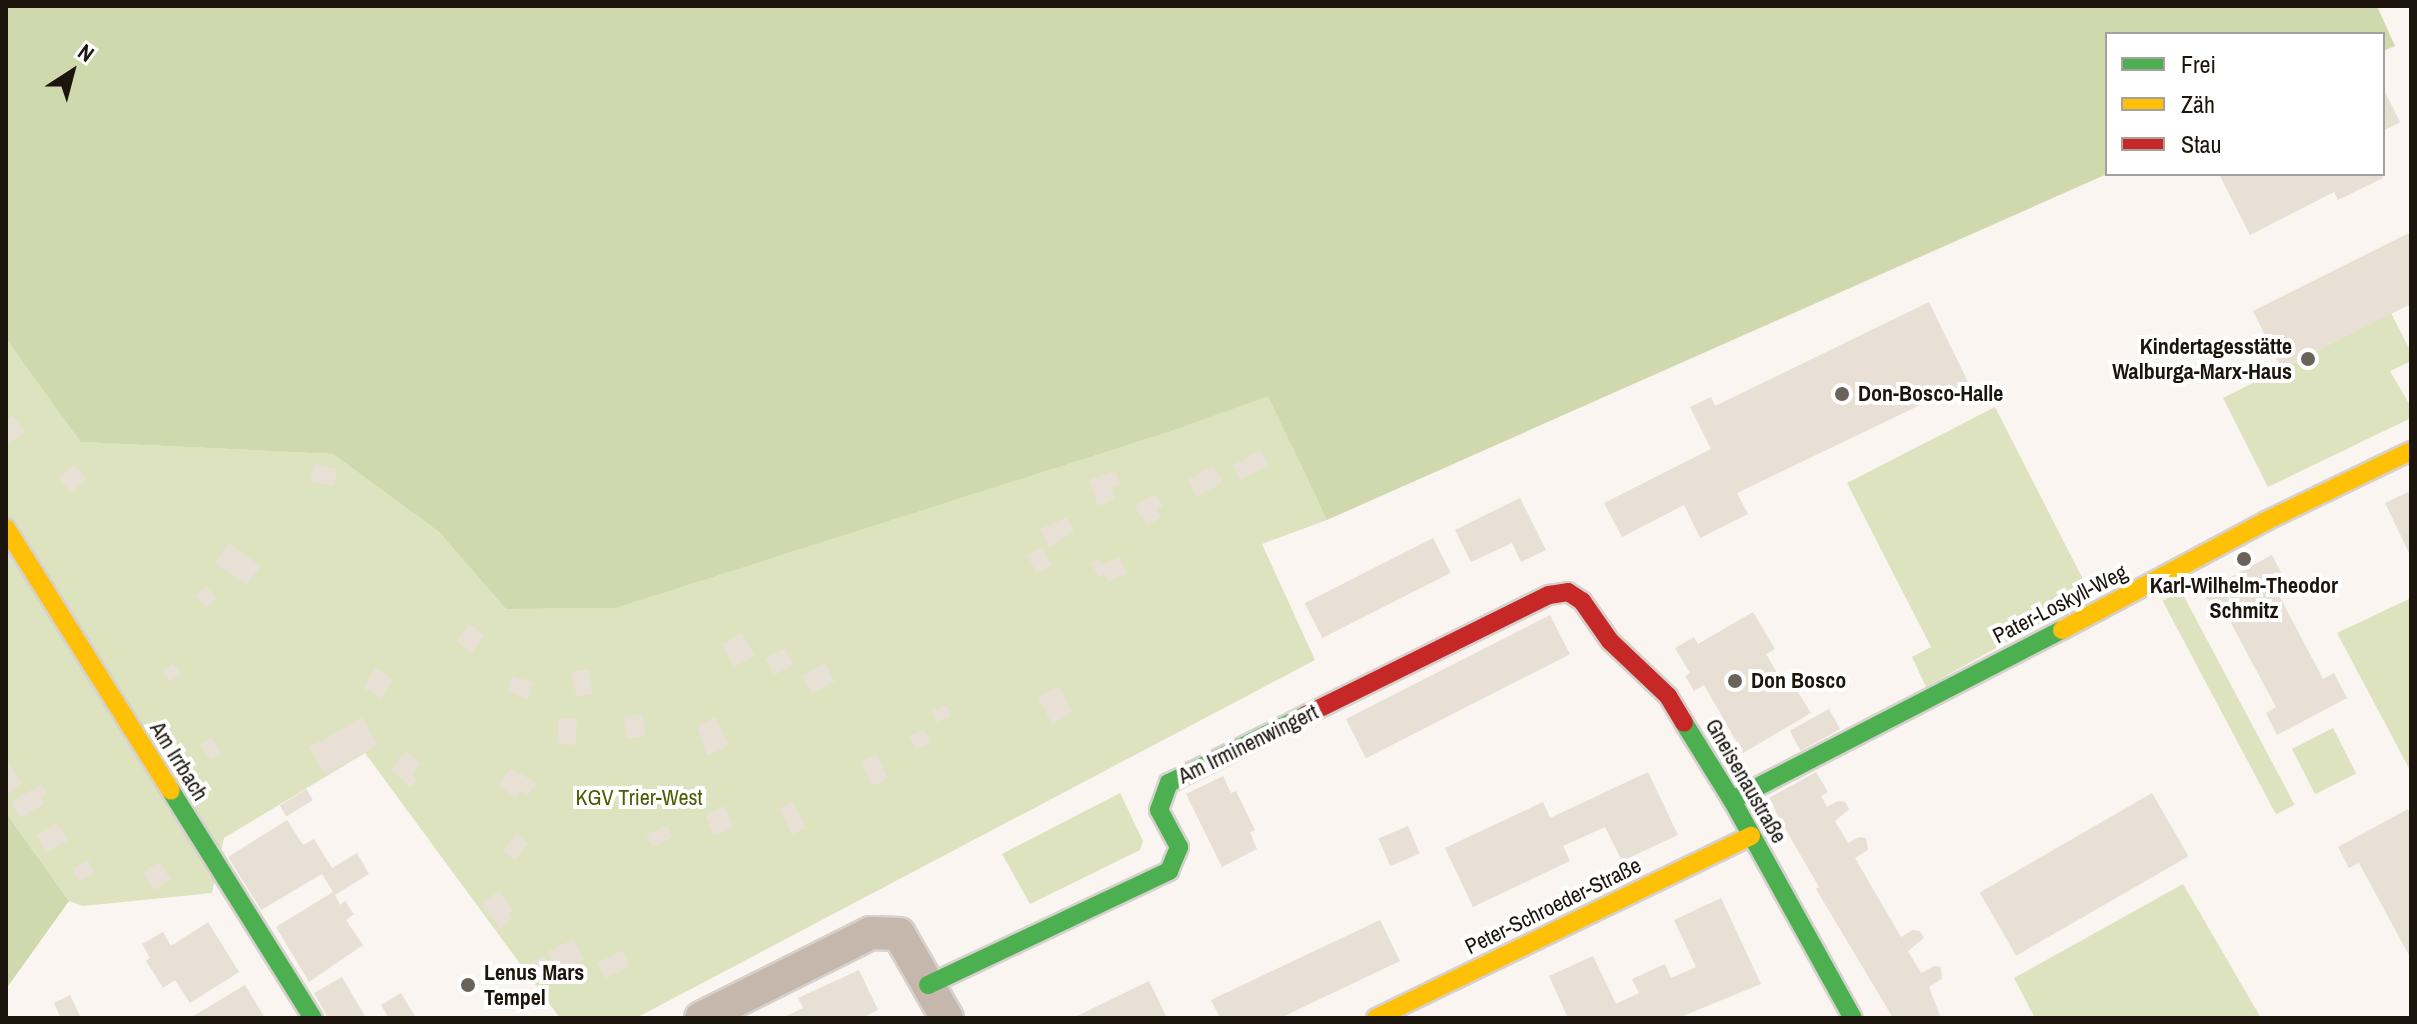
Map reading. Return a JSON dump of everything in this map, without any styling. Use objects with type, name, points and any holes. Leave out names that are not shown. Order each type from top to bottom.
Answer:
[{"type":"street","name":"Pater-Loskyll-Weg","points":[[1732,800],[2177,571],[2266,521],[2411,451]]},
{"type":"street","name":"Am Irrbach","points":[[6,528],[313,1018]]},
{"type":"street","name":"Gneisenaustraße","points":[[1568,592],[1582,601],[1610,641],[1668,696],[1732,800],[1853,1018]]},
{"type":"street","name":"Am Irminenwingert","points":[[928,985],[1169,871],[1179,847],[1159,810],[1169,783],[1549,595],[1568,592]]},
{"type":"street","name":"Peter-Schroeder-Straße","points":[[1376,1018],[1751,836]]},
{"type":"street","points":[[701,1018],[871,933],[899,934],[947,1018]]},
{"type":"green space","points":[[6,6],[2377,6],[2395,46],[2385,50],[2385,32],[2105,32],[2105,175],[1327,520],[1268,396],[1169,432],[616,608],[506,609],[439,532],[333,454],[81,442],[6,339]]},
{"type":"green space","points":[[2391,313],[2411,352],[2411,361],[2390,371],[2411,407],[2411,418],[2268,487],[2223,398]]},
{"type":"green space","name":"KGV Trier-West","points":[[6,339],[82,442],[333,454],[439,532],[506,609],[616,608],[1169,432],[1268,395],[1327,520],[1262,544],[1315,660],[636,1018],[560,1018],[365,753],[224,838],[212,893],[83,906],[69,901],[6,813]]},
{"type":"green space","points":[[1995,407],[2091,595],[1926,687],[1912,657],[1931,647],[1847,483]]},
{"type":"green space","points":[[2181,591],[2295,805],[2276,815],[2162,601]]},
{"type":"green space","points":[[2411,598],[2411,772],[2337,633]]},
{"type":"green space","points":[[2333,728],[2356,773],[2315,794],[2292,749]]},
{"type":"green space","points":[[1120,793],[1143,841],[1140,850],[1030,904],[1002,854]]},
{"type":"green space","points":[[6,813],[69,901],[6,989]]},
{"type":"green space","points":[[2183,884],[2261,1018],[2035,1018],[2014,978]]},
{"type":"building","points":[[2385,92],[2400,122],[2385,130]]},
{"type":"building","points":[[2220,176],[2383,178],[2338,200],[2334,192],[2250,235]]},
{"type":"building","points":[[2411,232],[2411,304],[2281,368],[2253,311]]},
{"type":"building","name":"Don-Bosco-Halle","points":[[1929,302],[1968,382],[1737,493],[1748,514],[1700,538],[1684,505],[1622,537],[1604,503],[1711,449],[1690,407],[1711,397],[1715,406]]},
{"type":"building","points":[[13,416],[25,432],[7,444],[6,421]]},
{"type":"building","points":[[1261,450],[1269,465],[1241,480],[1233,465]]},
{"type":"building","points":[[74,464],[87,479],[71,493],[58,478]]},
{"type":"building","points":[[314,464],[337,469],[334,487],[310,482]]},
{"type":"building","points":[[1213,465],[1223,482],[1197,497],[1187,480]]},
{"type":"building","points":[[1115,471],[1120,484],[1111,488],[1115,499],[1098,506],[1089,480]]},
{"type":"building","points":[[2408,492],[2411,498],[2411,557],[2385,503]]},
{"type":"building","points":[[1156,494],[1163,506],[1157,509],[1161,518],[1147,525],[1134,506]]},
{"type":"building","points":[[1520,498],[1546,550],[1521,562],[1512,543],[1471,562],[1455,530]]},
{"type":"building","points":[[1067,517],[1074,532],[1049,548],[1040,529]]},
{"type":"building","points":[[1433,538],[1451,573],[1322,638],[1305,603]]},
{"type":"building","points":[[229,543],[261,566],[246,585],[215,562]]},
{"type":"building","points":[[1042,547],[1052,566],[1037,574],[1027,555]]},
{"type":"building","points":[[2272,555],[2284,578],[2273,584],[2323,679],[2334,673],[2347,698],[2277,735],[2266,713],[2276,707],[2224,610],[2215,614],[2203,592]]},
{"type":"building","points":[[1119,557],[1127,573],[1109,582],[1105,574],[1099,578],[1091,562],[1099,559],[1102,565]]},
{"type":"building","points":[[206,586],[217,598],[206,608],[195,596]]},
{"type":"building","name":"Don Bosco","points":[[1753,612],[1775,649],[1766,654],[1789,693],[1796,689],[1811,713],[1743,753],[1704,685],[1694,691],[1685,676],[1690,673],[1675,648],[1694,637],[1698,644]]},
{"type":"building","points":[[1550,615],[1570,654],[1366,758],[1346,719]]},
{"type":"building","points":[[469,624],[485,635],[472,653],[456,642]]},
{"type":"building","points":[[742,633],[755,656],[734,667],[722,644]]},
{"type":"building","points":[[785,648],[794,665],[774,675],[766,658]]},
{"type":"building","points":[[173,663],[181,673],[170,682],[162,672]]},
{"type":"building","points":[[825,663],[835,682],[812,694],[802,675]]},
{"type":"building","points":[[375,668],[393,679],[381,699],[363,688]]},
{"type":"building","points":[[588,669],[593,693],[577,697],[571,673]]},
{"type":"building","points":[[512,676],[533,682],[528,698],[507,692]]},
{"type":"building","points":[[1058,686],[1073,712],[1052,724],[1037,698]]},
{"type":"building","points":[[947,705],[951,717],[936,722],[932,710]]},
{"type":"building","points":[[1829,709],[1840,729],[1801,751],[1790,731]]},
{"type":"building","points":[[642,714],[646,736],[627,739],[623,717]]},
{"type":"building","points":[[362,717],[378,745],[325,775],[309,748]]},
{"type":"building","points":[[716,717],[729,745],[707,756],[697,726]]},
{"type":"building","points":[[559,718],[577,719],[576,745],[558,744]]},
{"type":"building","points":[[925,729],[931,743],[915,749],[909,736]]},
{"type":"building","points":[[212,737],[222,753],[210,761],[200,744]]},
{"type":"building","points":[[406,751],[421,763],[411,774],[418,779],[411,787],[390,770]]},
{"type":"building","points":[[877,754],[888,779],[872,786],[861,761]]},
{"type":"building","points":[[9,763],[22,783],[6,794],[6,765]]},
{"type":"building","points":[[510,768],[537,783],[528,795],[522,790],[516,798],[498,785]]},
{"type":"building","points":[[1648,772],[1678,835],[1622,861],[1605,827],[1563,846],[1570,861],[1473,907],[1445,848],[1543,802],[1550,818]]},
{"type":"building","points":[[1816,772],[1828,792],[1821,796],[1827,807],[1838,801],[1845,802],[1849,809],[1835,821],[1848,843],[1859,837],[1866,838],[1868,850],[1855,858],[1901,937],[1913,930],[1920,931],[1924,938],[1908,951],[1921,973],[1934,966],[1941,967],[1942,979],[1929,987],[1941,1018],[1893,1018],[1816,889],[1819,887],[1779,818],[1769,798]]},
{"type":"building","points":[[1223,776],[1231,793],[1236,791],[1255,830],[1250,832],[1257,849],[1222,867],[1186,794]]},
{"type":"building","points":[[42,784],[47,794],[41,798],[44,804],[20,818],[11,802]]},
{"type":"building","points":[[306,789],[313,800],[287,816],[280,805]]},
{"type":"building","points":[[2152,793],[2188,856],[2016,956],[1980,892]]},
{"type":"building","points":[[793,802],[805,828],[792,835],[779,808]]},
{"type":"building","points":[[725,806],[734,827],[714,836],[705,815]]},
{"type":"building","points":[[2408,809],[2411,815],[2411,959],[2359,863],[2349,868],[2338,847]]},
{"type":"building","points":[[287,820],[303,845],[314,839],[332,868],[357,853],[369,874],[335,895],[340,905],[345,901],[354,914],[346,920],[363,945],[309,982],[276,927],[333,892],[322,874],[261,910],[228,857]]},
{"type":"building","points":[[58,823],[68,840],[46,853],[36,836]]},
{"type":"building","points":[[667,825],[673,838],[652,847],[646,835]]},
{"type":"building","points":[[1408,826],[1420,854],[1390,866],[1379,839]]},
{"type":"building","points":[[516,834],[528,843],[515,860],[503,851]]},
{"type":"building","points":[[88,860],[95,873],[79,882],[72,868]]},
{"type":"building","points":[[160,862],[171,880],[154,890],[143,872]]},
{"type":"building","points":[[499,891],[514,911],[509,914],[513,919],[500,929],[481,903]]},
{"type":"building","points":[[1721,898],[1761,984],[1678,1018],[1568,1018],[1549,976],[1593,956],[1616,1004],[1639,993],[1632,979],[1665,964],[1671,978],[1696,967],[1674,920]]},
{"type":"building","points":[[1380,920],[1400,961],[1280,1018],[1220,1018],[1211,1000]]},
{"type":"building","points":[[208,922],[239,972],[190,1003],[175,980],[163,988],[146,961],[150,958],[142,944],[163,932],[171,946]]},
{"type":"building","points":[[574,939],[584,960],[557,973],[547,952]]},
{"type":"building","points":[[622,950],[630,966],[605,979],[597,963]]},
{"type":"building","points":[[544,956],[549,968],[536,973],[531,961]]},
{"type":"building","points":[[859,970],[878,1010],[862,1018],[782,1018],[803,1008],[798,998]]},
{"type":"building","points":[[342,977],[366,1018],[328,1018],[314,993]]},
{"type":"building","points":[[1149,981],[1167,1018],[1073,1018]]},
{"type":"building","points":[[245,985],[265,1018],[190,1018]]},
{"type":"building","points":[[401,993],[416,1018],[389,1018],[381,1005]]},
{"type":"building","points":[[70,995],[81,1018],[61,1018],[54,1003]]},
{"type":"traffic: fast","points":[[1732,800],[2062,630]]},
{"type":"traffic: fast","points":[[928,985],[1169,871],[1179,847],[1159,810],[1169,783],[1306,715]]},
{"type":"traffic: fast","points":[[1684,723],[1732,800],[1853,1018]]},
{"type":"traffic: fast","points":[[171,791],[313,1018]]},
{"type":"traffic: slow","points":[[2062,630],[2266,521],[2411,451]]},
{"type":"traffic: slow","points":[[6,528],[171,791]]},
{"type":"traffic: slow","points":[[1376,1018],[1751,836]]},
{"type":"traffic: jam","points":[[1306,715],[1549,595],[1568,592],[1582,601],[1610,641],[1668,696],[1684,723]]},
{"type":"place","name":"Kindertagesstätte Walburga-Marx-Haus","points":[[2308,359]]},
{"type":"place","name":"Don-Bosco-Halle","points":[[1842,394]]},
{"type":"place","name":"Karl-Wilhelm-Theodor Schmitz","points":[[2244,559]]},
{"type":"place","name":"Don Bosco","points":[[1735,681]]},
{"type":"place","name":"Lenus Mars Tempel","points":[[468,985]]}]
